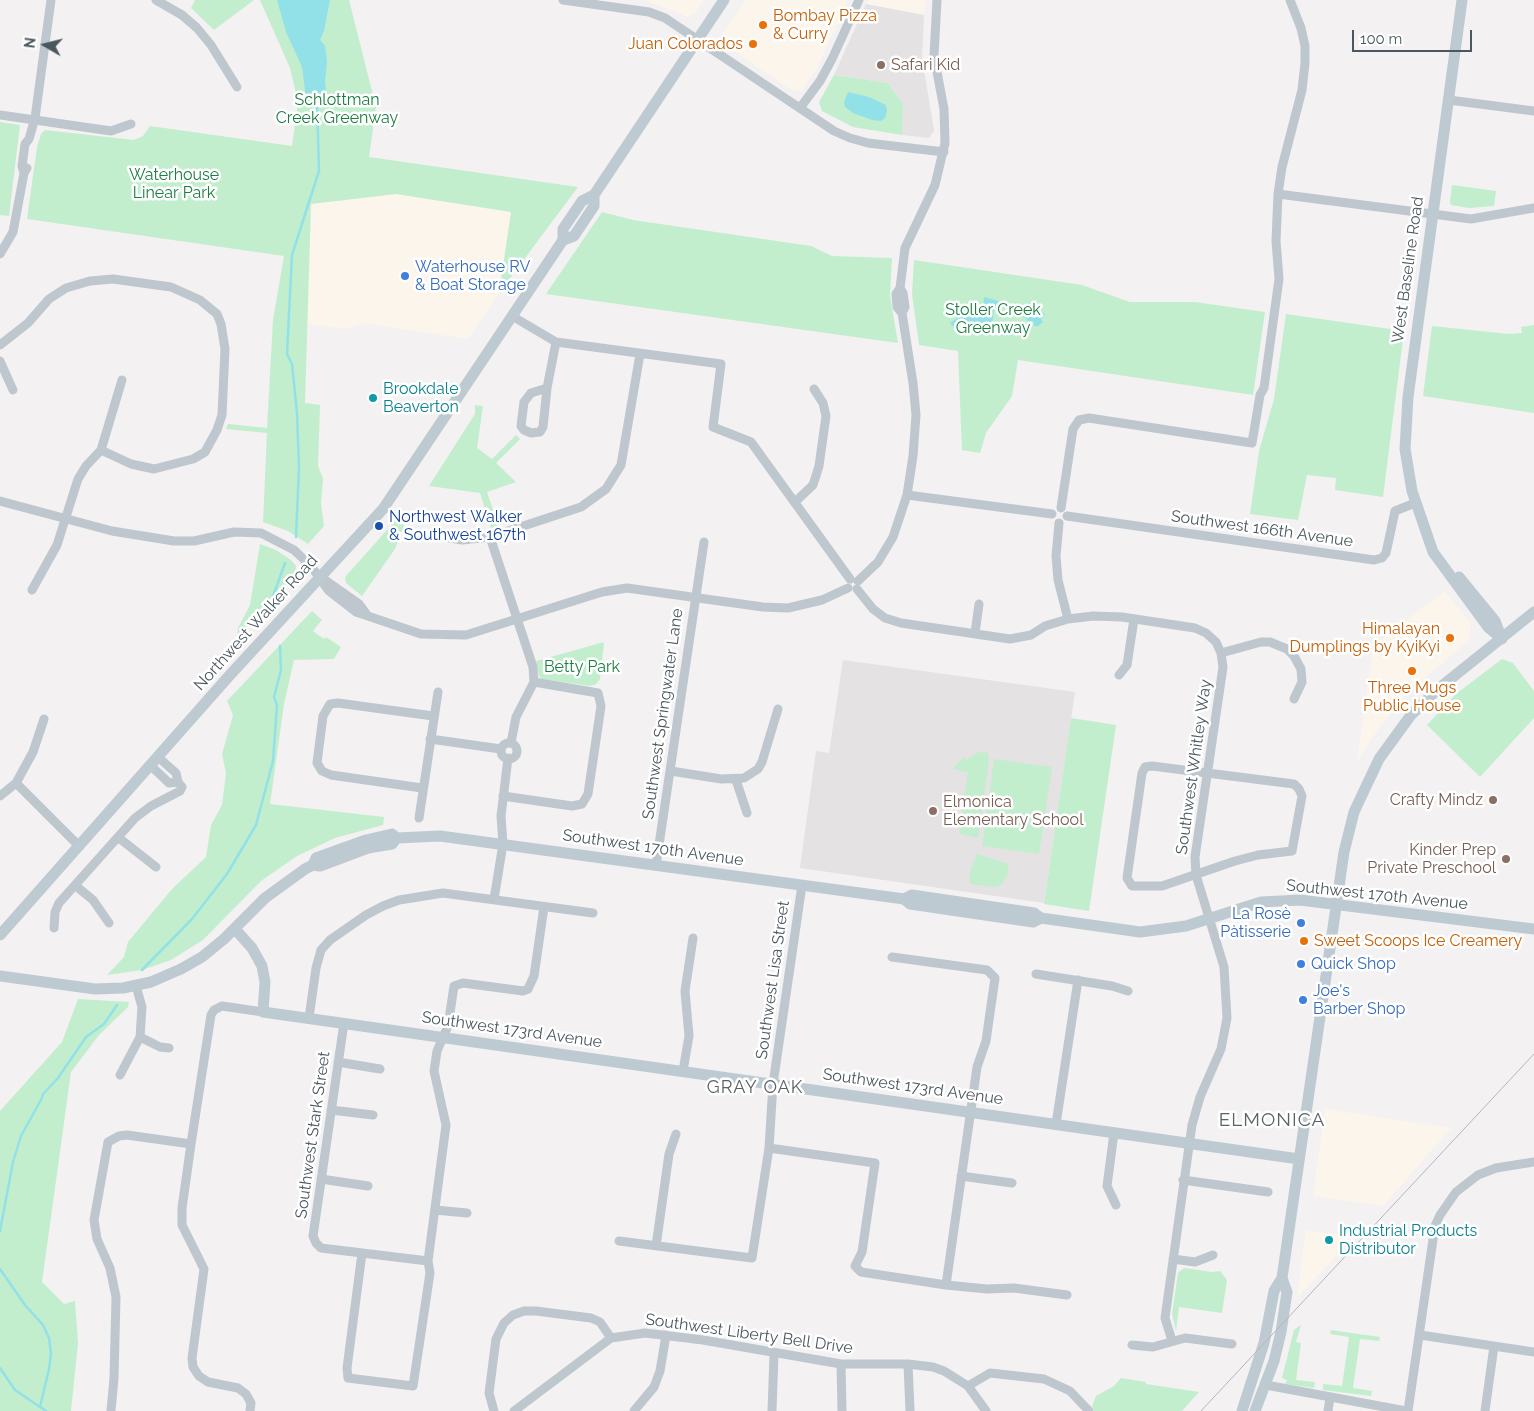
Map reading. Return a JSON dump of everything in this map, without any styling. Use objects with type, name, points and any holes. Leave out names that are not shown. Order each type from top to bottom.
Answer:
[{"type":"main road","name":"Northwest Walker Road","points":[[0,935],[320,576],[383,509],[563,240],[563,229],[582,201],[594,195],[724,0]]},
{"type":"main road","name":"West Baseline Road","points":[[1462,0],[1431,216],[1405,424],[1407,464],[1415,502],[1431,541],[1441,549],[1452,568],[1495,621],[1502,638]]},
{"type":"main road","points":[[1242,1411],[1264,1343],[1274,1291],[1282,1278],[1336,904],[1348,832],[1360,797],[1379,759],[1403,726],[1428,698],[1534,612]]},
{"type":"main road","name":"Southwest 170th Avenue","points":[[0,976],[95,989],[136,986],[187,966],[207,953],[235,929],[272,892],[313,865],[316,858],[344,846],[392,834],[397,838],[440,836],[904,899],[912,895],[1034,913],[1042,918],[1140,932],[1171,929],[1210,919],[1242,907],[1281,900],[1336,904],[1534,929]]},
{"type":"main road","points":[[235,929],[252,948],[262,966],[265,982],[263,1012]]},
{"type":"main road","name":"Southwest 173rd Avenue","points":[[263,1012],[1299,1159]]},
{"type":"main road","points":[[1255,1411],[1266,1385],[1276,1352],[1287,1292],[1282,1278]]},
{"type":"street","points":[[0,254],[13,232],[24,174],[22,166],[25,144],[29,139],[35,118],[51,0]]},
{"type":"street","points":[[156,0],[182,15],[197,28],[222,61],[237,87]]},
{"type":"street","points":[[563,0],[649,12],[664,18],[834,131],[850,138],[944,152]]},
{"type":"street","points":[[800,108],[820,81],[859,0]]},
{"type":"street","points":[[0,501],[112,531],[174,541],[194,541],[234,532],[261,534],[294,550],[320,576],[329,591],[356,612],[401,629],[443,636],[466,634],[602,592],[627,588],[763,607],[788,608],[822,600],[853,584],[878,562],[893,537],[907,495],[916,415],[902,313],[905,307],[904,294],[900,288],[905,248],[935,185],[944,152],[946,133],[944,109],[934,56],[937,0]]},
{"type":"street","points":[[1061,508],[1073,429],[1079,420],[1089,418],[1252,443],[1260,394],[1264,388],[1279,279],[1276,241],[1278,194],[1282,167],[1302,90],[1305,63],[1305,46],[1301,28],[1290,0]]},
{"type":"street","points":[[1449,100],[1534,111]]},
{"type":"street","points":[[0,114],[111,131],[131,124]]},
{"type":"street","points":[[1278,194],[1431,216],[1483,219],[1534,208]]},
{"type":"street","points":[[0,345],[28,323],[49,299],[71,286],[90,281],[113,279],[170,287],[200,300],[217,314],[221,324],[225,349],[222,415],[219,426],[205,452],[193,459],[154,469],[131,464],[101,450]]},
{"type":"street","points":[[512,316],[556,342],[721,364],[713,427],[751,442],[872,609],[885,618],[902,623],[1010,639],[1031,635],[1045,626],[1068,619],[1093,616],[1134,619],[1195,628],[1206,633],[1216,642],[1221,653],[1261,642],[1270,642],[1287,648],[1301,669],[1302,682],[1294,700]]},
{"type":"street","points":[[547,388],[531,393],[524,402],[521,426],[530,433],[540,432],[543,427],[547,388],[556,342]]},
{"type":"street","points":[[445,537],[462,540],[490,537],[581,507],[606,489],[621,466],[640,354]]},
{"type":"street","points":[[0,361],[13,390]]},
{"type":"street","points":[[32,590],[57,544],[78,479],[86,466],[101,450],[122,380]]},
{"type":"street","points":[[795,502],[813,485],[819,466],[826,416],[823,403],[814,389]]},
{"type":"street","points":[[907,495],[1052,514]]},
{"type":"street","name":"Southwest 166th Avenue","points":[[1067,516],[1374,560],[1382,558],[1388,549],[1395,511],[1415,502]]},
{"type":"street","points":[[1052,514],[1056,509],[1061,508]]},
{"type":"street","points":[[1059,523],[1064,522],[1067,516],[1066,512],[1061,508]]},
{"type":"street","points":[[1052,514],[1054,520],[1059,523]]},
{"type":"street","points":[[1059,523],[1056,556],[1058,580],[1068,619]]},
{"type":"street","points":[[490,537],[533,667],[534,682],[516,717],[510,743]]},
{"type":"street","name":"Southwest Springwater Lane","points":[[656,865],[704,542]]},
{"type":"street","points":[[975,633],[979,604]]},
{"type":"street","points":[[1119,675],[1127,665],[1134,619]]},
{"type":"street","name":"Southwest Whitley Way","points":[[1172,1341],[1165,1318],[1189,1143],[1200,1097],[1221,1050],[1227,1018],[1224,968],[1196,875],[1195,857],[1223,667],[1221,653]]},
{"type":"street","points":[[503,796],[572,806],[582,804],[588,794],[600,706],[598,693],[534,682]]},
{"type":"street","points":[[420,818],[422,788],[438,692]]},
{"type":"street","points":[[422,788],[331,775],[322,771],[317,763],[323,716],[330,704],[338,703],[433,716]]},
{"type":"street","points":[[671,771],[736,780],[752,773],[762,762],[778,710]]},
{"type":"street","points":[[0,796],[16,783],[34,752],[44,719]]},
{"type":"street","points":[[430,739],[501,749]]},
{"type":"street","points":[[501,749],[504,745],[510,743]]},
{"type":"street","points":[[501,749],[502,755],[508,758],[513,757],[516,752],[515,746],[510,743]]},
{"type":"street","points":[[54,928],[56,908],[143,811],[180,791],[182,786],[178,782],[176,773],[158,757]]},
{"type":"street","points":[[494,899],[503,844],[501,816],[508,758]]},
{"type":"street","points":[[150,766],[170,783],[178,782]]},
{"type":"street","points":[[1152,766],[1207,772],[1294,784],[1299,789],[1302,796],[1292,851],[1250,857],[1196,875],[1155,887],[1132,886],[1127,878],[1142,773],[1145,767],[1152,766]]},
{"type":"street","points":[[736,780],[748,813]]},
{"type":"street","points":[[16,783],[79,846]]},
{"type":"street","points":[[119,838],[156,866]]},
{"type":"street","name":"Southwest Lisa Street","points":[[656,1246],[752,1258],[769,1148],[773,1084],[802,885]]},
{"type":"street","points":[[76,886],[93,900],[109,923]]},
{"type":"street","points":[[309,1018],[316,968],[321,950],[330,940],[366,915],[399,900],[433,894],[456,894],[593,913]]},
{"type":"street","points":[[428,1262],[362,1253],[347,1368],[348,1378],[407,1387],[413,1386],[430,1273],[428,1262],[446,1125],[434,1071],[437,1051],[448,1026],[454,986],[458,984],[523,991],[528,989],[534,976],[544,907]]},
{"type":"street","points":[[683,1071],[689,1036],[685,991],[693,938]]},
{"type":"street","points":[[892,957],[987,970],[995,978],[986,1042],[977,1067],[946,1285]]},
{"type":"street","points":[[1036,974],[1112,986],[1128,991]]},
{"type":"street","points":[[1056,1124],[1078,980]]},
{"type":"street","points":[[120,1075],[140,1037],[142,1007],[136,986]]},
{"type":"street","points":[[250,1411],[251,1403],[246,1394],[238,1388],[208,1382],[199,1376],[193,1367],[192,1358],[204,1269],[182,1225],[182,1208],[210,1024],[214,1010],[222,1006],[263,1012]]},
{"type":"street","name":"Southwest Stark Street","points":[[344,1023],[313,1236],[321,1248],[362,1253]]},
{"type":"street","points":[[140,1037],[160,1047],[169,1048]]},
{"type":"street","points":[[338,1062],[380,1069]]},
{"type":"street","points":[[331,1110],[373,1116]]},
{"type":"street","points":[[1114,1133],[1106,1186],[1116,1205]]},
{"type":"street","points":[[619,1240],[656,1246],[669,1154],[676,1134]]},
{"type":"street","points":[[111,1411],[114,1378],[116,1297],[110,1268],[97,1239],[94,1220],[105,1150],[108,1142],[119,1136],[128,1135],[191,1144]]},
{"type":"street","points":[[769,1148],[875,1163],[862,1252],[856,1266],[861,1272],[870,1275],[946,1285],[987,1289],[1014,1288],[1067,1295]]},
{"type":"street","points":[[1266,1385],[1407,1411],[1436,1226],[1447,1203],[1456,1192],[1478,1175],[1496,1168],[1534,1162]]},
{"type":"street","points":[[961,1176],[1012,1183]]},
{"type":"street","points":[[321,1179],[368,1186]]},
{"type":"street","points":[[1183,1180],[1268,1192]]},
{"type":"street","points":[[435,1210],[466,1214]]},
{"type":"street","points":[[1173,1259],[1195,1262],[1213,1255]]},
{"type":"street","points":[[494,1411],[489,1393],[496,1340],[504,1323],[513,1315],[524,1311],[536,1311],[591,1318],[600,1322],[611,1338]]},
{"type":"street","name":"Southwest Liberty Bell Drive","points":[[514,1411],[611,1338],[645,1333],[841,1364],[908,1364],[944,1371],[968,1386],[986,1411]]},
{"type":"street","points":[[634,1411],[654,1387],[660,1371],[666,1335]]},
{"type":"street","points":[[1420,1335],[1534,1352]]},
{"type":"street","points":[[1132,1345],[1153,1347],[1185,1338],[1232,1344]]},
{"type":"street","points":[[1485,1411],[1494,1346]]},
{"type":"street","points":[[772,1411],[774,1354]]},
{"type":"street","points":[[841,1364],[842,1411]]},
{"type":"street","points":[[908,1364],[910,1411]]},
{"type":"street","points":[[968,1386],[990,1373],[1044,1379],[1070,1391],[1089,1411]]},
{"type":"street","points":[[1328,1411],[1330,1398]]},
{"type":"shaded area","points":[[645,0],[704,0],[695,13],[688,17]]},
{"type":"shaded area","points":[[746,0],[848,0],[819,64],[802,91],[793,91],[723,44],[723,33]]},
{"type":"shaded area","points":[[868,0],[926,0],[924,15],[866,4]]},
{"type":"shaded area","name":"Safari Kid","points":[[866,4],[924,15],[922,58],[934,130],[929,138],[902,135],[903,104],[888,83],[834,75]]},
{"type":"shaded area","name":"Waterhouse RV & Boat Storage","points":[[396,194],[511,212],[499,293],[468,339],[363,323],[346,329],[307,324],[311,204]]},
{"type":"shaded area","points":[[1445,591],[1470,623],[1470,639],[1407,694],[1381,725],[1357,761],[1373,646]]},
{"type":"shaded area","name":"Elmonica Elementary School","points":[[843,660],[1075,692],[1044,903],[800,868],[816,751],[829,753]]},
{"type":"shaded area","points":[[1325,1109],[1451,1128],[1383,1206],[1313,1196]]},
{"type":"shaded area","points":[[1306,1230],[1355,1237],[1297,1297]]},
{"type":"green space","points":[[195,0],[254,0],[214,30],[191,8]]},
{"type":"green space","name":"Waterhouse Linear Park","points":[[260,0],[349,0],[376,107],[369,157],[578,187],[499,293],[511,212],[396,194],[311,204],[305,403],[320,405],[318,466],[323,478],[321,504],[324,526],[308,544],[288,531],[263,522],[267,433],[226,429],[228,424],[267,428],[273,320],[284,256],[27,219],[37,147],[41,134],[45,130],[134,140],[143,136],[150,126],[292,146],[298,102],[290,68]]},
{"type":"green space","points":[[834,75],[888,83],[903,104],[902,135],[853,127],[822,111],[819,102]]},
{"type":"green space","points":[[0,122],[20,125],[9,216],[0,215]]},
{"type":"green space","points":[[1452,185],[1496,191],[1494,206],[1469,208],[1451,205]]},
{"type":"green space","name":"Stoller Creek Greenway","points":[[602,212],[633,220],[811,246],[832,256],[892,258],[890,296],[898,343],[546,294]]},
{"type":"green space","name":"Stoller Creek Greenway","points":[[914,260],[1082,285],[1130,302],[1195,302],[1265,312],[1253,395],[1018,360],[1012,396],[986,433],[980,453],[962,450],[958,351],[919,345],[912,294]]},
{"type":"green space","points":[[1286,314],[1404,331],[1383,497],[1335,490],[1336,478],[1307,475],[1298,520],[1250,514],[1259,451],[1274,399]]},
{"type":"green space","points":[[1534,325],[1534,413],[1423,396],[1432,326],[1509,334],[1522,333],[1521,327]]},
{"type":"green space","points":[[475,405],[483,406],[477,448],[492,459],[516,435],[520,439],[496,463],[516,482],[487,492],[498,525],[491,528],[480,493],[429,486],[475,414]]},
{"type":"green space","points":[[395,521],[404,525],[395,549],[362,596],[346,583],[345,577]]},
{"type":"green space","points":[[260,544],[276,550],[291,560],[296,566],[295,576],[237,637],[238,628],[250,605]]},
{"type":"green space","points":[[312,611],[322,620],[313,631],[341,647],[334,659],[294,660],[284,704],[270,804],[384,817],[383,825],[335,838],[297,856],[261,881],[203,940],[171,960],[142,970],[107,975],[124,957],[128,942],[172,889],[206,857],[211,825],[222,805],[226,773],[222,754],[233,715],[227,701]]},
{"type":"green space","name":"Betty Park","points":[[604,642],[600,679],[596,684],[590,686],[542,679],[539,676],[536,661]]},
{"type":"green space","points":[[1502,659],[1513,663],[1534,691],[1534,718],[1480,777],[1427,725],[1456,694]]},
{"type":"green space","points":[[1071,718],[1116,725],[1089,911],[1044,904]]},
{"type":"green space","points":[[978,752],[988,753],[989,761],[978,838],[959,834],[968,772],[953,769],[964,757],[967,760]]},
{"type":"green space","points":[[994,759],[1052,767],[1039,854],[982,846]]},
{"type":"green space","points":[[977,854],[1008,864],[1008,874],[1002,884],[996,887],[971,884],[969,881],[971,869]]},
{"type":"green space","points":[[78,999],[129,1002],[128,1007],[99,1035],[71,1072],[42,1282],[64,1304],[75,1301],[78,1343],[71,1411],[0,1411],[0,1111],[62,1042]]},
{"type":"green space","points":[[1184,1268],[1212,1272],[1220,1271],[1227,1280],[1222,1313],[1179,1307],[1176,1331],[1172,1314],[1178,1273]]},
{"type":"green space","points":[[1301,1325],[1296,1342],[1301,1343],[1296,1380],[1315,1382],[1314,1388],[1285,1384],[1287,1380],[1282,1378],[1294,1330]]},
{"type":"green space","points":[[1331,1330],[1380,1337],[1379,1341],[1360,1339],[1353,1388],[1372,1391],[1371,1396],[1323,1390],[1323,1384],[1342,1386],[1349,1337],[1330,1334]]},
{"type":"green space","points":[[1121,1378],[1199,1392],[1182,1411],[1094,1411],[1092,1406],[1096,1396],[1114,1386]]},
{"type":"water","points":[[277,0],[330,0],[324,31],[320,40],[325,46],[327,61],[325,83],[327,96],[317,104],[311,104],[306,98],[302,67],[286,32]]},
{"type":"water","points":[[848,92],[869,97],[886,105],[885,118],[881,121],[872,120],[853,113],[845,107],[844,102]]},
{"type":"water","points":[[984,297],[1009,304],[1011,309],[1002,306],[994,309],[992,326],[995,331],[1010,331],[1012,336],[981,334],[952,326],[950,323],[957,318],[974,316],[983,309]]},
{"type":"water","points":[[1028,302],[1045,314],[1041,319],[1043,322],[1038,326],[1034,326],[1033,321],[1028,321],[1022,315]]},
{"type":"waterway","points":[[296,537],[299,467],[297,413],[292,364],[287,354],[292,255],[319,171],[317,102]]},
{"type":"waterway","points":[[272,599],[285,563]]},
{"type":"waterway","points":[[142,970],[192,919],[227,874],[256,825],[273,761],[277,705],[274,697],[281,670],[280,646]]},
{"type":"waterway","points":[[0,1231],[13,1162],[21,1136],[43,1094],[58,1078],[86,1037],[104,1024],[117,1005]]},
{"type":"waterway","points":[[0,1269],[25,1305],[43,1325],[49,1338],[51,1354],[40,1407]]},
{"type":"waterway","points":[[0,1368],[15,1390],[46,1411]]},
{"type":"tram line","points":[[1201,1411],[1534,1054]]},
{"type":"place","name":"Bombay Pizza & Curry","points":[[763,25]]},
{"type":"place","name":"Juan Colorados","points":[[753,44]]},
{"type":"place","name":"Safari Kid","points":[[881,65]]},
{"type":"place","name":"Waterhouse RV & Boat Storage","points":[[405,276]]},
{"type":"place","name":"Brookdale Beaverton","points":[[373,398]]},
{"type":"place","name":"Northwest Walker & Southwest 167th","points":[[379,526]]},
{"type":"place","name":"Himalayan Dumplings by KyiKyi","points":[[1450,638]]},
{"type":"place","name":"Three Mugs Public House","points":[[1412,671]]},
{"type":"place","name":"Crafty Mindz","points":[[1493,800]]},
{"type":"place","name":"Elmonica Elementary School","points":[[933,811]]},
{"type":"place","name":"Kinder Prep Private Preschool","points":[[1506,859]]},
{"type":"place","name":"La Rosè Pàtisserie","points":[[1301,923]]},
{"type":"place","name":"Sweet Scoops Ice Creamery","points":[[1304,941]]},
{"type":"place","name":"Quick Shop","points":[[1301,964]]},
{"type":"place","name":"Joe's Barber Shop","points":[[1303,1000]]},
{"type":"place","name":"Industrial Products Distributor","points":[[1329,1240]]},
{"type":"district","name":"GRAY OAK","points":[[755,1088]]},
{"type":"district","name":"ELMONICA","points":[[1272,1120]]},
{"type":"park label","name":"Schlottman Creek Greenway","points":[[337,109]]}]
